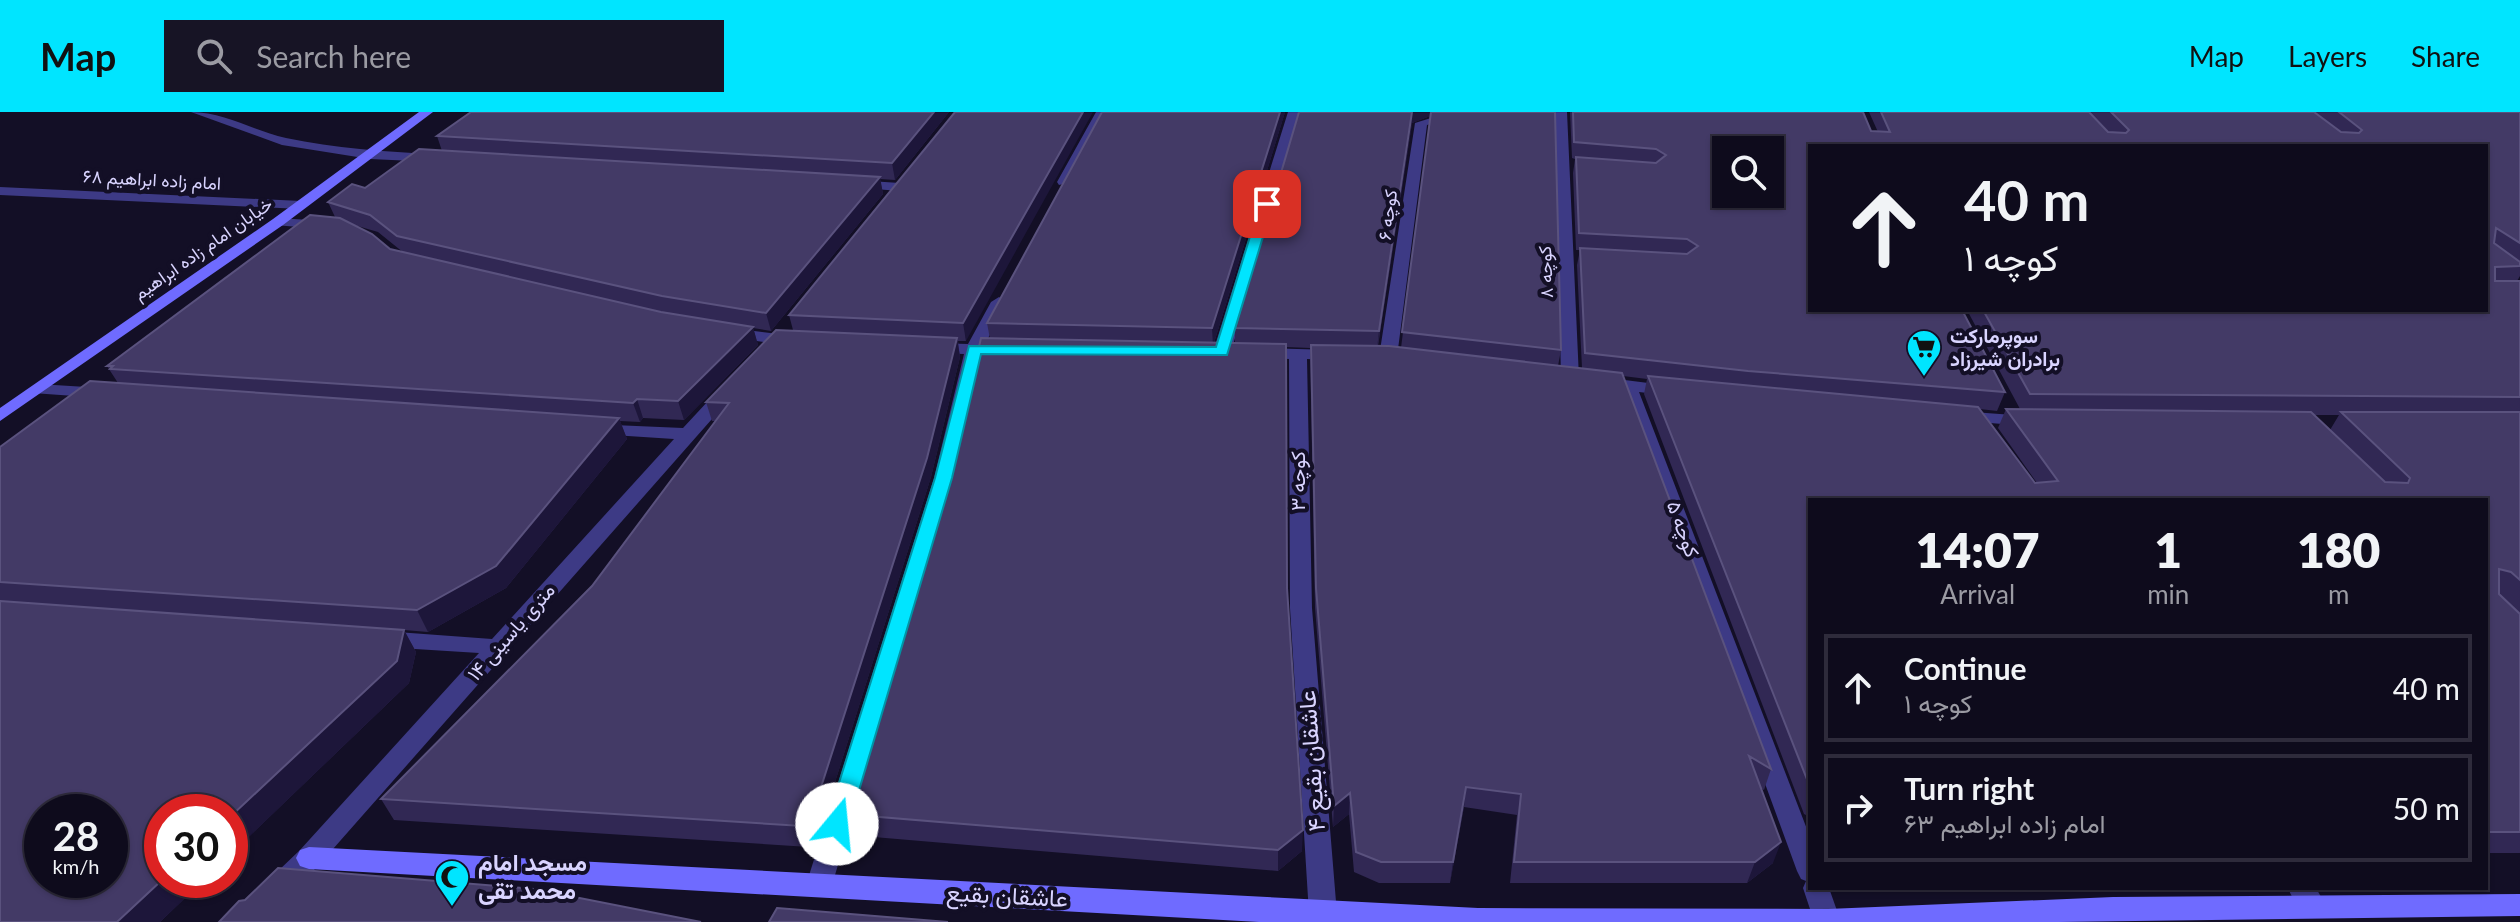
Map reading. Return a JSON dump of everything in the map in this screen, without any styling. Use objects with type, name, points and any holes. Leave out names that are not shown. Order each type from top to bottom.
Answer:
[{"type":"street","points":[[197,112],[282,141],[370,155],[446,159]]},
{"type":"street","name":"خیابان امام زاده ابراهیم","points":[[0,416],[278,222],[427,112]]},
{"type":"street","points":[[1057,196],[1102,112]]},
{"type":"street","points":[[1294,112],[1214,352],[1298,354]]},
{"type":"street","name":"کوچه ۶","points":[[1298,354],[1381,357],[1421,123],[1465,112]]},
{"type":"street","name":"کوچه ۸","points":[[1561,112],[1570,166],[1573,257],[1562,377],[1628,386]]},
{"type":"street","points":[[836,183],[900,186]]},
{"type":"street","name":"امام زاده ابراهیم ۶۸","points":[[0,191],[301,205]]},
{"type":"street","points":[[278,222],[344,227]]},
{"type":"street","points":[[819,885],[944,478],[974,349],[1004,294]]},
{"type":"street","points":[[714,330],[781,334],[806,341]]},
{"type":"street","name":"۱۴ متری یاسینی","points":[[243,922],[309,858],[685,434],[781,334]]},
{"type":"street","points":[[913,347],[1021,350]]},
{"type":"street","name":"کوچه ۳","points":[[1298,354],[1301,608]]},
{"type":"street","points":[[1628,386],[1686,392]]},
{"type":"street","name":"کوچه ۵","points":[[1628,386],[1808,866]]},
{"type":"street","points":[[38,389],[118,394]]},
{"type":"street","points":[[1948,415],[1978,418],[2010,414],[2042,421]]},
{"type":"street","points":[[1978,418],[1995,441]]},
{"type":"street","points":[[581,427],[685,434]]},
{"type":"street","name":"عاشقان بقیع ۴","points":[[1301,608],[1323,914]]},
{"type":"street","points":[[360,637],[498,647]]},
{"type":"street","name":"عاشقان بقیع","points":[[309,858],[1478,921],[1828,921],[2115,915],[2307,896],[2463,914],[2520,905]]},
{"type":"street","points":[[1817,890],[1828,921]]},
{"type":"building","points":[[471,112],[934,112],[892,163],[437,136]]},
{"type":"building","points":[[955,112],[1083,112],[963,323],[789,315]]},
{"type":"building","points":[[1102,112],[1280,112],[1212,328],[987,323]]},
{"type":"building","points":[[1299,112],[1412,112],[1379,331],[1235,328]]},
{"type":"building","points":[[1431,112],[1555,112],[1561,350],[1402,332]]},
{"type":"building","points":[[1573,112],[1863,112],[1871,131],[1890,132],[1881,112],[2089,112],[2108,132],[2126,133],[2129,130],[2111,112],[2314,112],[2341,132],[2359,133],[2362,130],[2339,112],[2520,112],[2520,243],[2496,228],[2494,243],[2520,262],[2520,266],[2495,267],[2495,281],[2520,281],[2520,397],[2030,394],[1984,312],[2488,312],[2488,144],[1808,144],[1808,312],[1963,312],[2005,392],[1748,371],[1585,353],[1580,248],[1687,254],[1698,246],[1687,239],[1579,233],[1576,157],[1656,163],[1666,155],[1656,149],[1574,142]]},
{"type":"building","points":[[419,149],[880,177],[766,313],[662,296],[397,236],[370,215],[328,202],[352,184],[365,188]]},
{"type":"building","points":[[310,215],[340,218],[372,234],[390,249],[661,312],[753,327],[678,401],[637,399],[633,403],[110,369],[113,366],[107,366]]},
{"type":"building","points":[[776,330],[957,338],[927,458],[813,812],[807,811],[802,826],[381,799],[592,586],[729,403],[706,402]]},
{"type":"building","points":[[981,338],[1286,344],[1287,588],[1303,830],[1278,850],[844,814],[953,459]]},
{"type":"building","points":[[1311,345],[1389,346],[1622,373],[1771,769],[1749,756],[1781,842],[1755,862],[1514,862],[1521,794],[1466,787],[1453,862],[1381,862],[1356,852],[1350,793],[1334,806],[1316,588]]},
{"type":"building","points":[[1648,376],[1978,407],[2035,483],[2058,481],[2006,409],[2311,412],[2385,482],[2408,483],[2410,478],[2341,412],[2520,412],[2520,580],[2511,572],[2499,569],[2499,594],[2520,614],[2520,832],[2488,832],[2488,498],[1808,498],[1808,782]]},
{"type":"building","points":[[90,381],[619,418],[496,566],[417,610],[0,582],[0,447]]},
{"type":"building","points":[[0,601],[404,630],[397,661],[248,800],[248,794],[144,794],[144,897],[117,922],[0,922]]},
{"type":"building","points":[[278,868],[534,889],[701,922],[219,922],[239,901],[248,897]]},
{"type":"building","points":[[777,908],[948,922],[769,922]]},
{"type":"place","name":"سوپرمارکت برادران شیرزاد","points":[[1924,378]]},
{"type":"place","name":"مسجد امام محمد تقی","points":[[452,908]]},
{"type":"route","points":[[837,824],[944,478],[974,349],[1222,352],[1267,204]]}]
